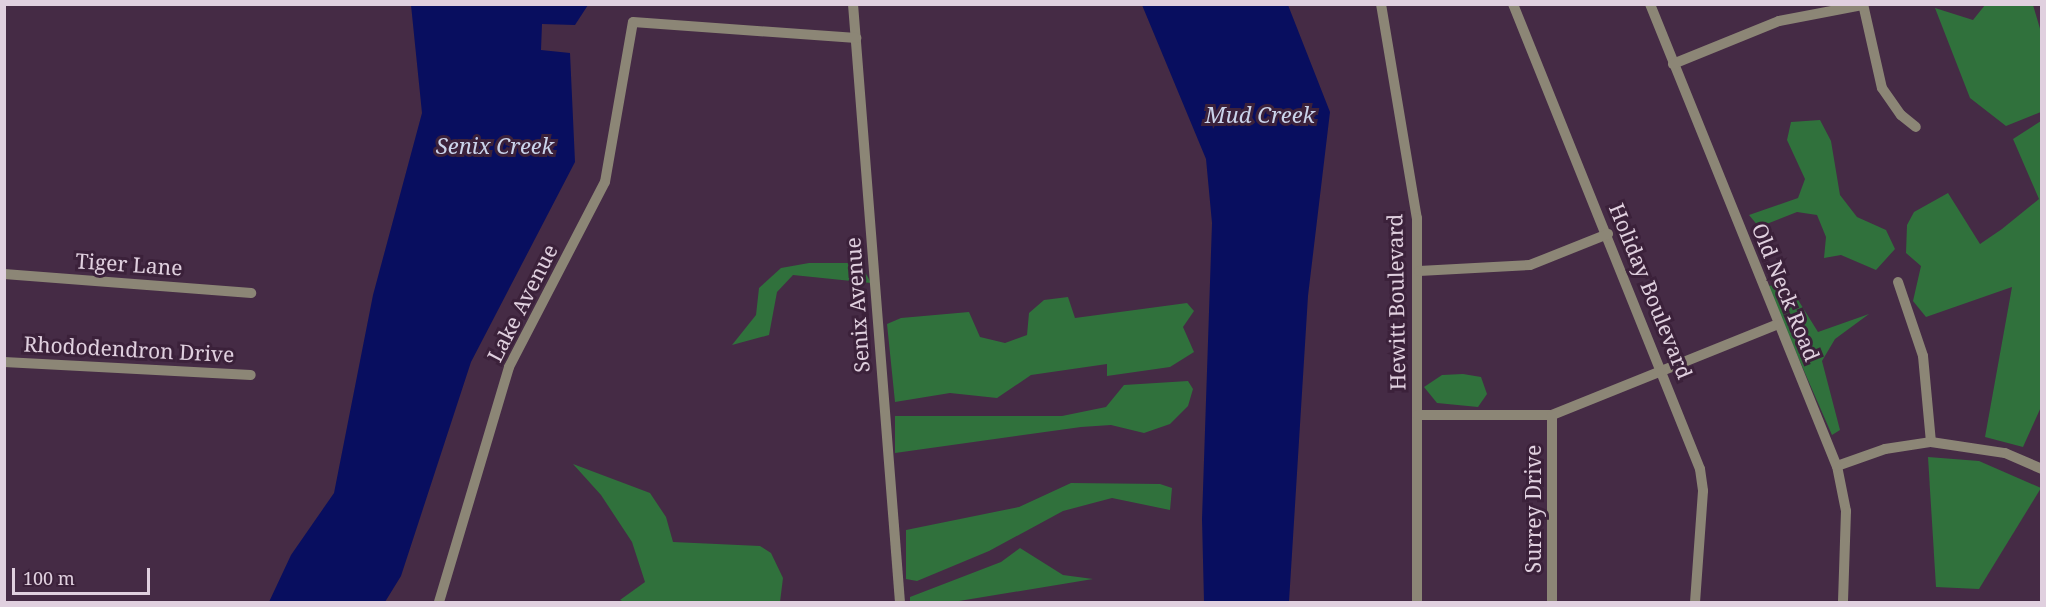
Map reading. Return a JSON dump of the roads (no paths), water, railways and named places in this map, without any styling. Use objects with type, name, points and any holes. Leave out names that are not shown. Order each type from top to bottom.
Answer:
[{"type":"street","name":"Senix Avenue","points":[[853,4],[900,603]]},
{"type":"street","name":"Hewitt Boulevard","points":[[1382,4],[1412,178],[1419,271],[1417,603]]},
{"type":"street","name":"Holiday Boulevard","points":[[1514,4],[1693,449],[1704,490],[1695,603]]},
{"type":"street","name":"Old Neck Road","points":[[1650,4],[1837,466],[1846,511],[1843,603]]},
{"type":"street","points":[[1673,64],[1779,21],[1863,5],[1882,88],[1901,115],[1917,127]]},
{"type":"street","name":"Lake Avenue","points":[[439,603],[509,367],[605,182],[633,22],[856,38]]},
{"type":"street","points":[[1419,271],[1530,265],[1608,234]]},
{"type":"street","name":"Tiger Lane","points":[[4,274],[251,293]]},
{"type":"street","points":[[1898,282],[1923,356],[1931,442]]},
{"type":"street","points":[[1417,415],[1552,415],[1778,324]]},
{"type":"street","name":"Rhododendron Drive","points":[[4,362],[251,375]]},
{"type":"street","name":"Surrey Drive","points":[[1552,415],[1552,603]]},
{"type":"street","points":[[1837,466],[1885,449],[1931,442],[2005,453],[2042,469]]},
{"type":"water","name":"Senix Creek","points":[[411,5],[588,5],[575,25],[542,24],[541,50],[570,53],[575,162],[471,362],[401,576],[385,602],[269,602],[291,555],[334,493],[373,295],[422,113]]},
{"type":"water","name":"Mud Creek","points":[[1142,5],[1288,5],[1330,112],[1308,296],[1289,602],[1204,602],[1202,519],[1212,223],[1206,159]]}]
